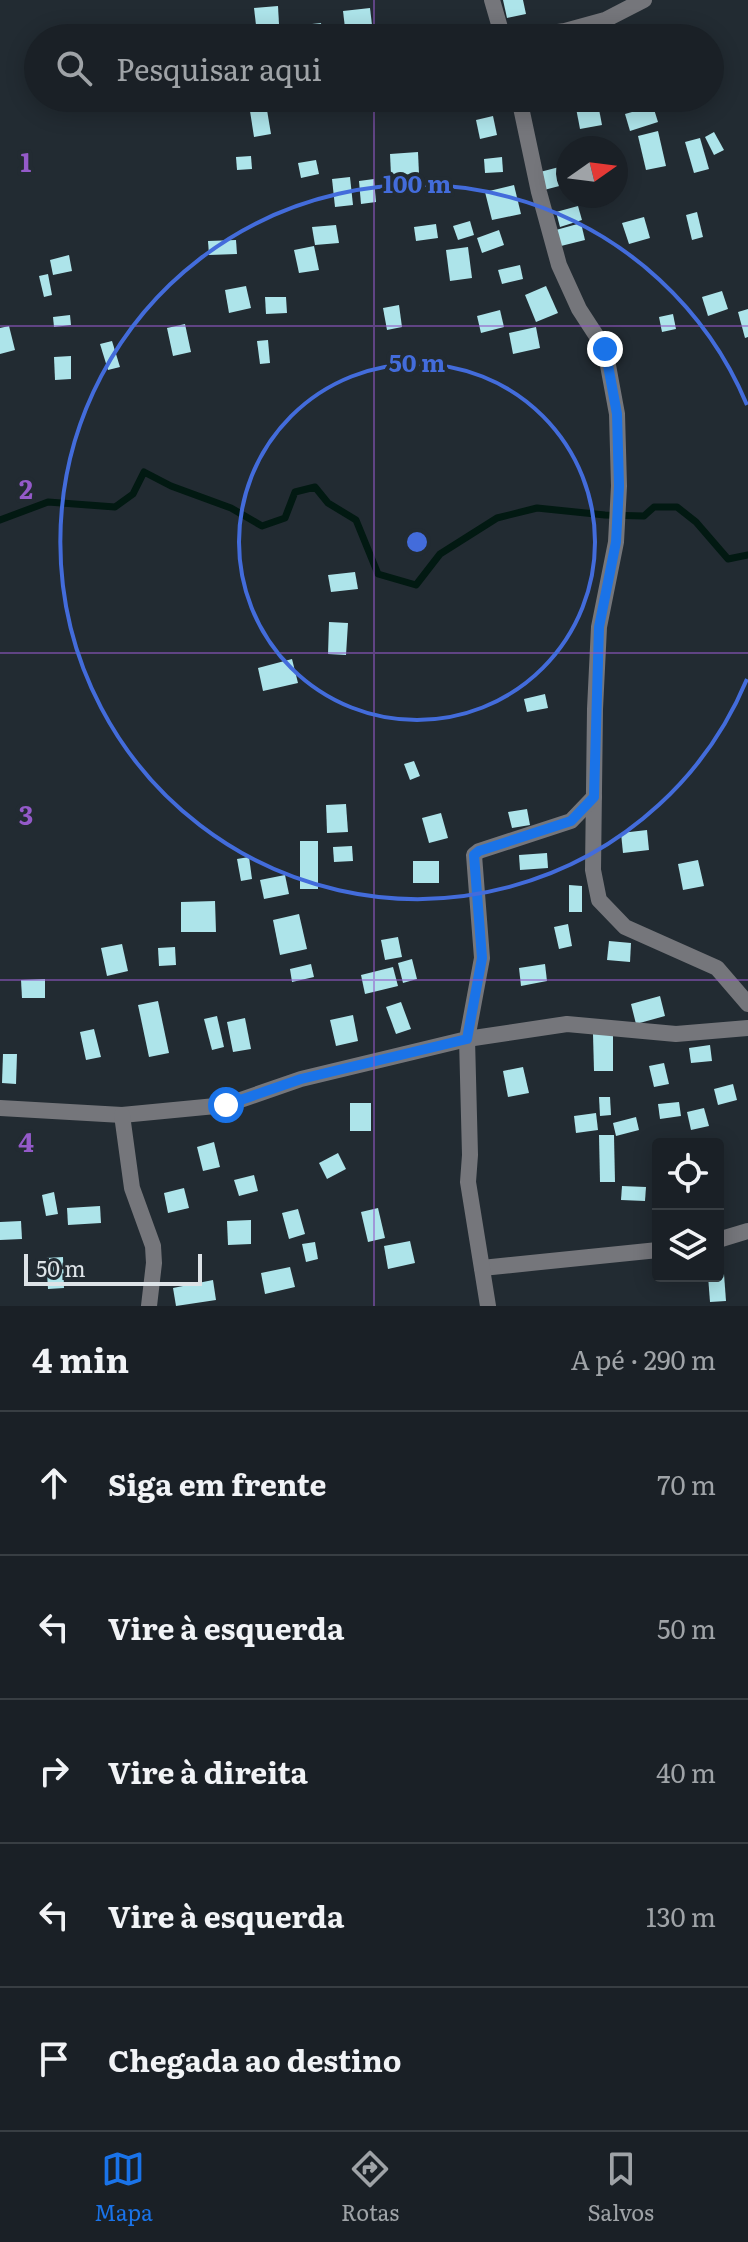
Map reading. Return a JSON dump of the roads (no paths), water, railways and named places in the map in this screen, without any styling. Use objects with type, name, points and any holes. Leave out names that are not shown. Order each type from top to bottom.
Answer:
[{"type":"street","points":[[492,0],[499,24]]},
{"type":"street","points":[[590,24],[644,0]]},
{"type":"street","points":[[522,112],[559,265],[579,309],[605,349],[617,414],[619,486],[616,542],[599,627],[593,870],[599,900],[625,927],[717,968],[748,1004]]},
{"type":"street","points":[[488,1306],[468,1182],[467,1039],[482,958],[474,855],[571,821],[594,797]]},
{"type":"street","points":[[0,1108],[122,1115],[226,1105],[301,1079],[467,1039],[567,1024],[676,1034],[748,1028]]},
{"type":"street","points":[[122,1115],[132,1188],[153,1246],[149,1306]]},
{"type":"street","points":[[724,1238],[748,1231]]},
{"type":"street","points":[[482,1268],[652,1251]]},
{"type":"waterway","points":[[0,520],[48,502],[115,507],[133,494],[144,472],[171,486],[231,508],[262,526],[285,518],[295,492],[315,487],[328,503],[356,520],[378,574],[416,585],[440,554],[497,518],[537,508],[644,516],[654,507],[677,507],[696,522],[728,559],[748,555]]}]
